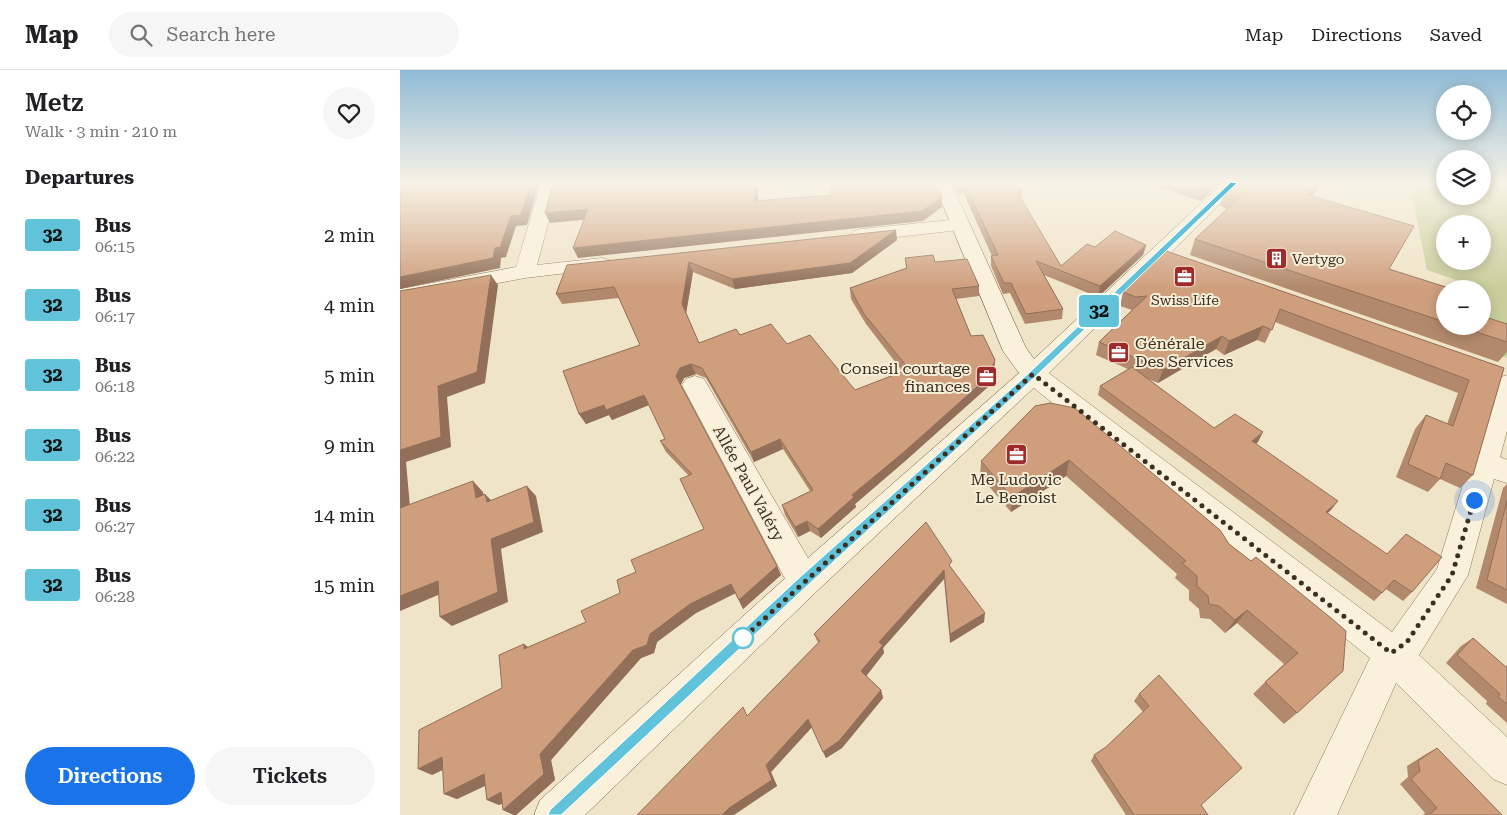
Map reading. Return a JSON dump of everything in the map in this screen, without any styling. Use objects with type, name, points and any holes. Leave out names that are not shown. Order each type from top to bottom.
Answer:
[{"type":"street","points":[[525,272],[540,218]]},
{"type":"street","points":[[958,218],[1019,357],[1033,374],[1391,653],[1507,766]]},
{"type":"street","points":[[555,815],[804,582],[1033,374],[1197,218]]},
{"type":"street","points":[[839,238],[961,225]]},
{"type":"street","points":[[1160,253],[1186,261]]},
{"type":"street","points":[[400,296],[525,272],[622,261]]},
{"type":"street","points":[[1315,815],[1391,653],[1407,642],[1452,575],[1496,467],[1502,377]]},
{"type":"street","name":"Allée Paul Valéry","points":[[695,385],[804,582]]},
{"type":"green space","points":[[1416,218],[1436,218],[1436,270],[1491,270],[1491,218],[1507,218],[1507,358],[1472,346],[1478,335],[1491,335],[1491,280],[1456,280],[1427,270]]},
{"type":"building","points":[[400,218],[510,218],[500,247],[495,248],[493,258],[400,277]]},
{"type":"building","points":[[585,218],[858,218],[573,248]]},
{"type":"building","points":[[980,218],[1032,218],[1061,266],[1087,244],[1095,247],[1115,231],[1146,245],[1100,286],[1036,261],[1063,309],[1026,314],[1011,283],[1004,283],[991,256],[998,255]]},
{"type":"building","points":[[1218,218],[1386,218],[1414,226],[1389,269],[1436,284],[1436,319],[1195,239]]},
{"type":"building","points":[[896,230],[850,263],[732,279],[689,262],[682,304],[699,343],[736,329],[740,335],[771,324],[787,344],[810,335],[855,390],[909,369],[864,314],[850,288],[907,268],[905,258],[933,255],[935,262],[967,259],[979,286],[952,289],[971,336],[983,335],[995,360],[989,376],[904,452],[852,495],[854,497],[818,529],[807,521],[795,527],[782,505],[813,490],[780,439],[751,452],[702,368],[691,364],[680,368],[676,376],[777,566],[739,600],[731,584],[690,604],[650,634],[647,645],[633,650],[540,754],[544,774],[503,810],[501,792],[487,800],[484,774],[444,794],[442,757],[418,769],[419,730],[502,688],[499,655],[524,644],[524,649],[586,622],[581,611],[620,593],[617,580],[636,572],[631,560],[704,529],[680,479],[692,474],[660,441],[665,439],[644,395],[606,410],[604,405],[579,414],[563,371],[640,345],[614,287],[556,294],[567,265]]},
{"type":"building","points":[[1166,251],[1504,368],[1473,475],[1446,463],[1440,479],[1408,464],[1426,415],[1453,426],[1469,380],[1280,309],[1272,330],[1263,326],[1229,341],[1222,336],[1163,370],[1099,342],[1147,296],[1136,297],[1123,292]]},
{"type":"building","points":[[491,275],[477,372],[438,386],[441,437],[400,450],[400,291]]},
{"type":"building","points":[[1491,319],[1507,324],[1507,342],[1486,335],[1491,335]]},
{"type":"building","points":[[1132,367],[1214,428],[1235,414],[1263,432],[1252,441],[1338,501],[1326,512],[1387,554],[1406,534],[1442,557],[1412,592],[1394,580],[1382,593],[1100,386]]},
{"type":"building","points":[[1050,403],[1075,408],[1220,530],[1229,544],[1251,561],[1256,557],[1346,631],[1343,671],[1297,713],[1265,682],[1298,653],[1247,610],[1235,620],[1219,606],[1209,604],[1208,596],[1197,586],[1197,576],[1182,563],[1186,561],[1069,460],[1012,497],[981,461],[1035,406]]},
{"type":"building","points":[[473,481],[476,498],[485,494],[487,502],[527,486],[534,522],[491,539],[498,592],[440,617],[438,581],[400,596],[400,508]]},
{"type":"building","points":[[1507,501],[1507,590],[1487,580]]},
{"type":"building","points":[[926,522],[952,561],[949,565],[985,613],[950,634],[944,570],[879,642],[883,645],[861,671],[881,690],[839,741],[823,752],[808,719],[766,765],[772,780],[729,808],[722,815],[637,815],[743,707],[747,716],[820,641],[814,634]]},
{"type":"building","points":[[1473,638],[1507,668],[1507,704],[1498,697],[1500,694],[1457,655]]},
{"type":"building","points":[[1159,675],[1242,768],[1201,805],[1208,815],[1134,815],[1094,755],[1106,747],[1149,706],[1139,694]]},
{"type":"building","points":[[1437,748],[1502,815],[1429,815],[1437,808],[1411,779],[1420,771],[1418,761]]},
{"type":"bus line","name":"32","points":[[555,815],[804,582],[1033,374],[1197,218]]},
{"type":"place","name":"Vertygo","points":[[1276,259]]},
{"type":"place","name":"Swiss Life","points":[[1185,277]]},
{"type":"place","name":"Générale Des Services","points":[[1119,352]]},
{"type":"place","name":"Conseil courtage finances","points":[[986,377]]},
{"type":"place","name":"Me Ludovic Le Benoist","points":[[1016,455]]},
{"type":"route","points":[[743,638],[741,640],[1033,374],[1391,653],[1407,642],[1452,575],[1474,500]]}]
